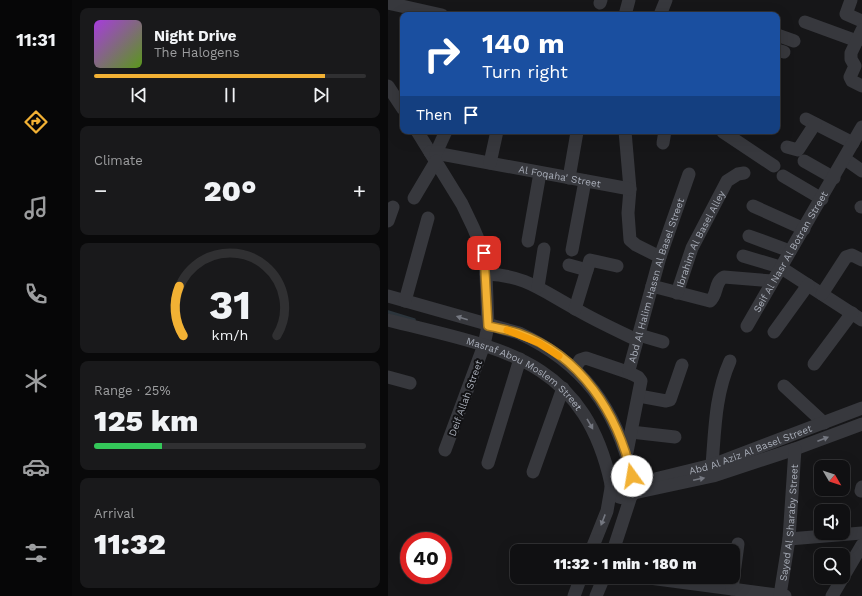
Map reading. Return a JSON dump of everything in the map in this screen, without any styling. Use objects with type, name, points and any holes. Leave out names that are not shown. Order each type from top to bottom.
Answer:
[{"type":"street","points":[[626,12],[629,0]]},
{"type":"street","points":[[661,12],[666,0]]},
{"type":"street","points":[[388,3],[428,12]]},
{"type":"street","points":[[862,11],[850,4],[847,15],[862,21]]},
{"type":"street","points":[[805,22],[859,36],[851,54],[851,59],[855,66],[850,79],[862,86]]},
{"type":"street","points":[[780,36],[794,42]]},
{"type":"street","points":[[388,86],[400,104]]},
{"type":"street","points":[[787,147],[796,151],[800,149],[810,122],[859,134]]},
{"type":"street","name":"Deif Allah Street","points":[[419,134],[434,155],[462,204],[473,227],[484,253],[486,274],[488,326],[484,345],[445,450]]},
{"type":"street","points":[[414,198],[444,134]]},
{"type":"street","points":[[490,163],[496,134]]},
{"type":"street","points":[[569,178],[577,134]]},
{"type":"street","points":[[624,134],[630,189],[628,213],[630,240],[636,245],[660,257]]},
{"type":"street","points":[[726,134],[774,166]]},
{"type":"street","name":"Seif Al Nasr Al Botran Street","points":[[747,326],[780,267],[822,199],[859,134]]},
{"type":"street","name":"Al Foqaha' Street","points":[[434,155],[490,163],[630,189]]},
{"type":"street","points":[[845,159],[862,171]]},
{"type":"street","points":[[804,161],[834,178]]},
{"type":"street","points":[[528,241],[540,172]]},
{"type":"street","name":"Ibrahim Al Basel Alley","points":[[677,293],[692,248],[727,181],[738,174],[744,173]]},
{"type":"street","name":"Abd Al Halim Hassn Al Basel Street","points":[[627,453],[642,381],[630,373],[629,370],[660,257],[689,174]]},
{"type":"street","points":[[783,176],[822,199]]},
{"type":"street","points":[[572,250],[585,181]]},
{"type":"street","points":[[388,221],[393,206]]},
{"type":"street","points":[[753,206],[804,229]]},
{"type":"street","points":[[405,301],[428,218]]},
{"type":"street","points":[[749,236],[790,251]]},
{"type":"street","points":[[538,287],[544,249]]},
{"type":"street","points":[[822,294],[846,257],[852,255],[862,260]]},
{"type":"street","points":[[742,256],[780,267],[857,316],[814,364]]},
{"type":"street","points":[[575,309],[591,260],[617,266]]},
{"type":"street","points":[[569,265],[587,270]]},
{"type":"street","points":[[486,274],[516,277],[538,287],[575,309],[638,338],[663,342]]},
{"type":"street","points":[[652,286],[705,301],[710,301],[713,299],[719,281],[724,277],[772,281]]},
{"type":"street","points":[[774,332],[808,285]]},
{"type":"street","points":[[388,296],[518,334],[539,343],[575,368],[601,399],[614,422],[627,453],[633,486],[615,544]]},
{"type":"street","name":"Masraf Abou Moslem Street","points":[[388,320],[484,345],[520,358],[543,371],[563,388],[578,404],[593,429],[606,462],[611,486]]},
{"type":"street","points":[[488,463],[520,358]]},
{"type":"street","points":[[575,368],[580,360],[586,358],[630,373]]},
{"type":"street","points":[[712,465],[717,402],[722,381],[730,361]]},
{"type":"street","points":[[639,396],[666,401],[670,400],[682,365]]},
{"type":"street","points":[[388,376],[410,383]]},
{"type":"street","points":[[784,386],[824,422]]},
{"type":"street","points":[[534,472],[563,388]]},
{"type":"street","name":"Abd Al Aziz Al Basel Street","points":[[633,486],[712,465],[862,408]]},
{"type":"street","name":"Abd Al Aziz Al Basel Street","points":[[633,486],[713,476],[795,449],[862,424]]},
{"type":"street","points":[[631,432],[675,437]]},
{"type":"street","name":"Sayed Al Sharaby Street","points":[[782,596],[789,539],[795,449]]},
{"type":"street","points":[[594,544],[606,511],[611,486],[617,474],[628,473],[633,486]]},
{"type":"street","points":[[611,486],[617,496],[626,498],[633,486]]},
{"type":"street","points":[[789,539],[862,533]]},
{"type":"street","points":[[832,596],[862,544]]},
{"type":"street","points":[[574,596],[578,584]]},
{"type":"street","points":[[596,596],[601,584]]},
{"type":"street","points":[[694,584],[782,596]]},
{"type":"street","points":[[732,589],[733,584]]},
{"type":"waterway","points":[[388,312],[414,320]]},
{"type":"slow traffic","points":[[507,330],[539,343],[559,356]]},
{"type":"route","points":[[484,253],[488,326],[518,334],[539,343],[558,354],[575,368],[601,399],[611,416],[627,453],[632,476]]}]
